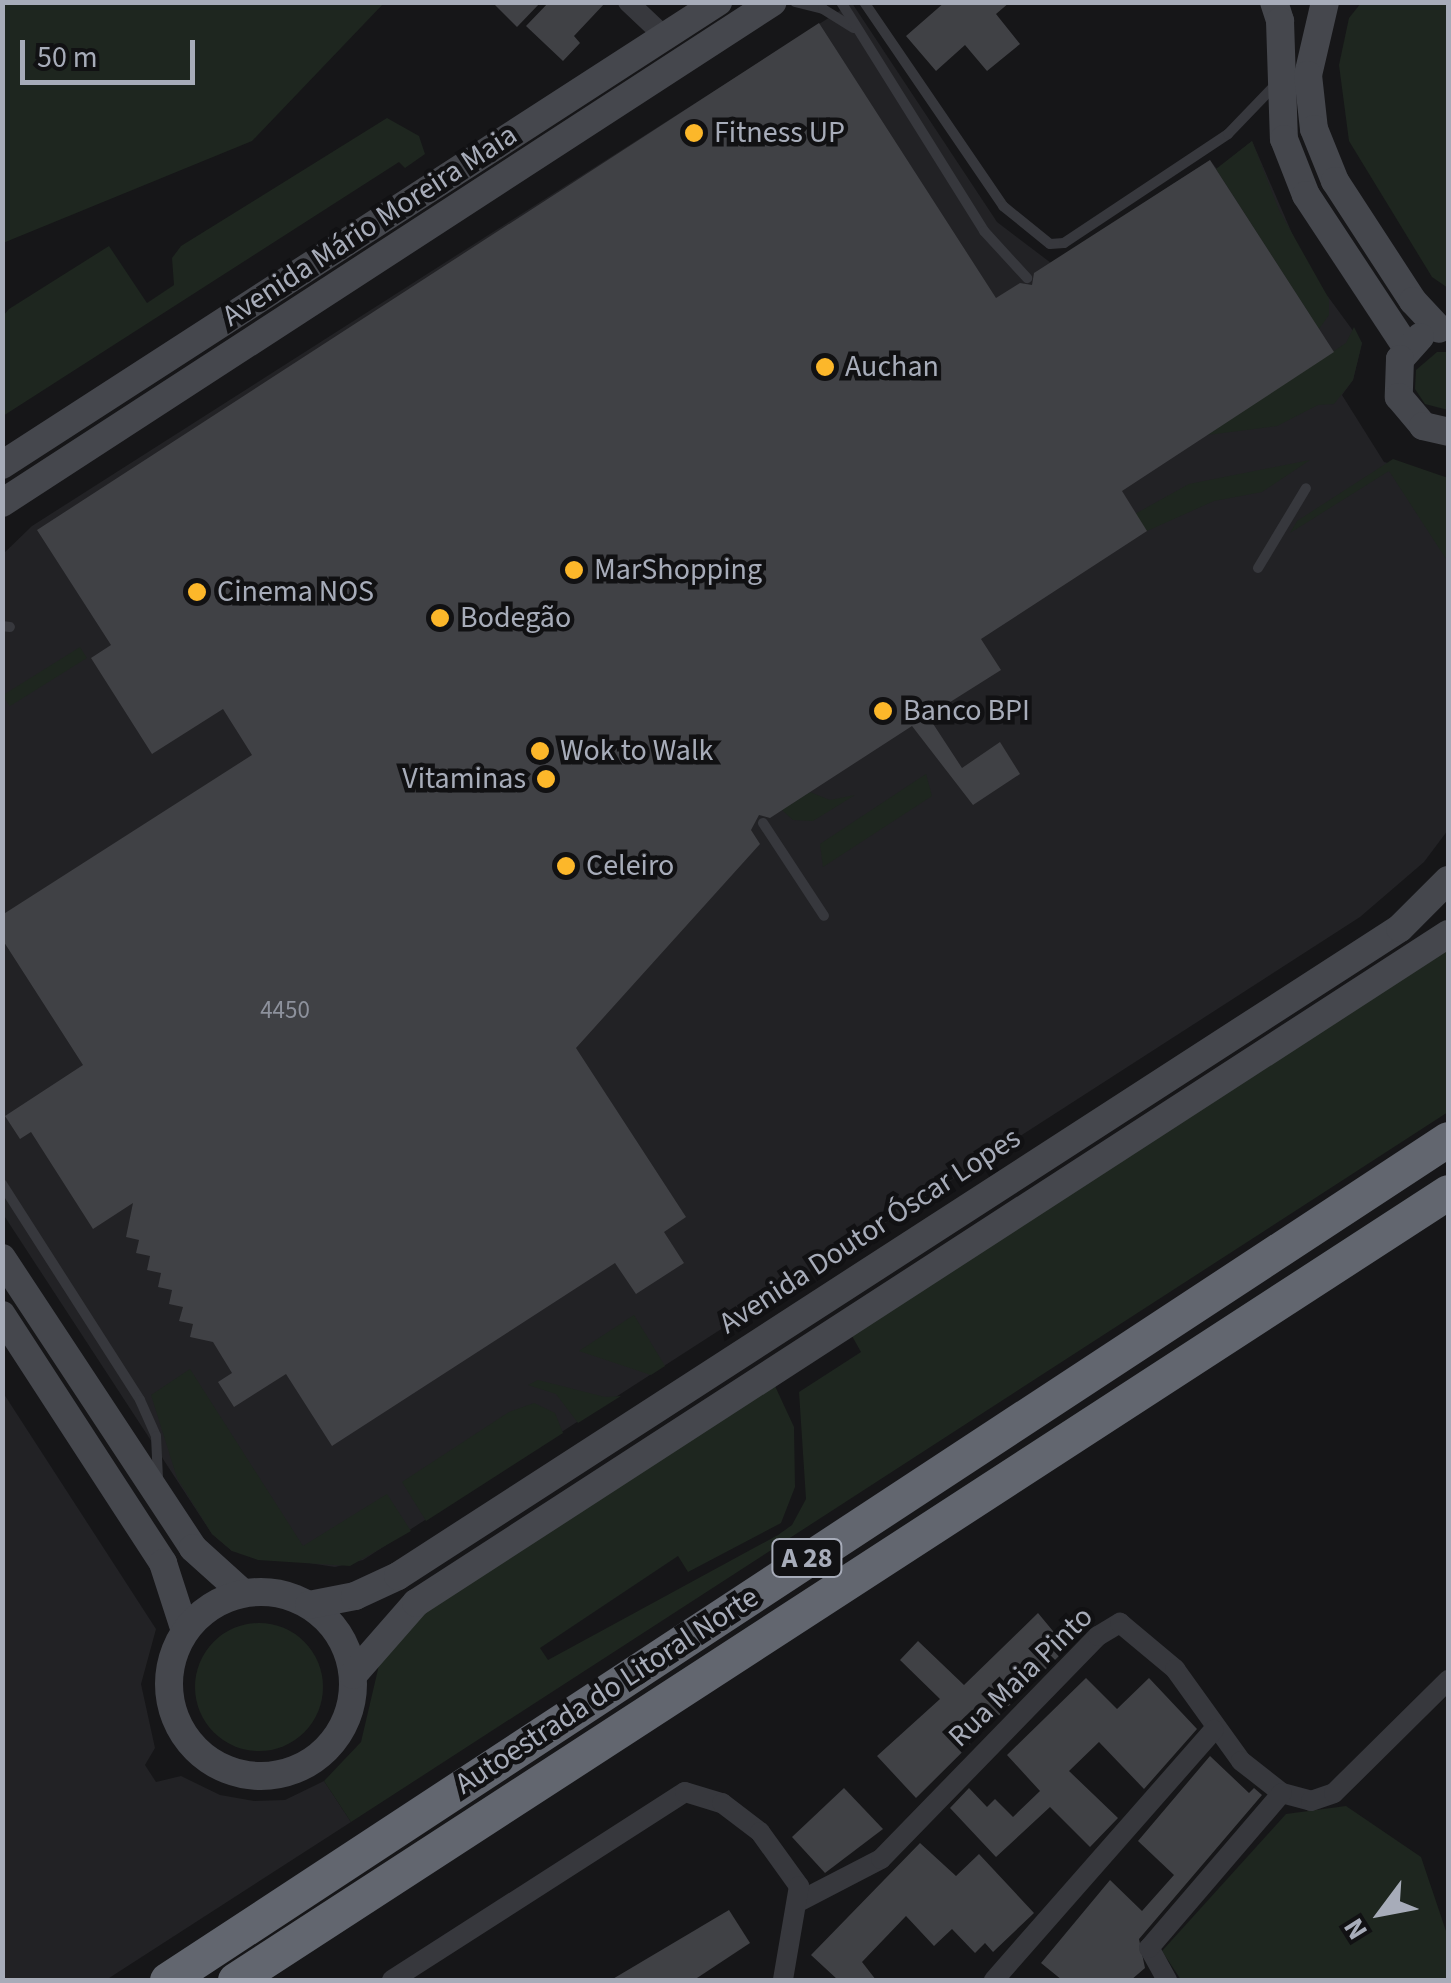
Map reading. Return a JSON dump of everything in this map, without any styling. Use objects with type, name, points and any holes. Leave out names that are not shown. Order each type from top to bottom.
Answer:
[{"type":"highway","name":"Autoestrada do Litoral Norte","points":[[167,1980],[1448,1139]]},
{"type":"highway","name":"Autoestrada do Litoral Norte","points":[[235,1980],[1448,1192]]},
{"type":"main road","name":"Avenida Mário Moreira Maia","points":[[2,465],[718,2]]},
{"type":"main road","name":"Avenida Mário Moreira Maia","points":[[2,503],[773,2]]},
{"type":"main road","points":[[1274,2],[1280,21],[1278,81],[1284,139],[1306,195],[1407,348]]},
{"type":"main road","points":[[1324,2],[1308,75],[1314,129],[1335,181],[1413,301],[1444,328],[1407,348],[1397,372],[1399,397],[1423,426],[1448,432]]},
{"type":"main road","name":"Avenida Doutor Óscar Lopes","points":[[309,1605],[355,1596],[398,1576],[1400,928],[1448,880]]},
{"type":"main road","points":[[353,1675],[338,1636],[309,1605],[277,1593],[243,1593],[220,1601],[185,1631],[173,1656],[172,1710],[193,1745],[225,1770],[279,1775],[316,1758],[342,1728],[353,1675],[416,1604],[1448,934]]},
{"type":"main road","points":[[2,1258],[193,1548],[243,1593]]},
{"type":"main road","points":[[2,1315],[163,1563],[185,1631]]},
{"type":"street","points":[[628,2],[664,36]]},
{"type":"street","name":"Rua Maia Pinto","points":[[800,1902],[881,1858],[1098,1636],[1120,1623],[1175,1670],[1214,1730],[1282,1793]]},
{"type":"street","points":[[1167,1980],[1150,1948],[1282,1793],[1311,1800],[1334,1793],[1448,1680]]},
{"type":"street","points":[[994,1980],[1214,1730]]},
{"type":"street","points":[[392,1980],[685,1792],[722,1804],[760,1832],[799,1886],[800,1902],[782,1980]]},
{"type":"lane","points":[[795,2],[823,8],[854,28]]},
{"type":"lane","points":[[841,2],[984,232],[1027,278]]},
{"type":"lane","points":[[864,2],[1003,206],[1050,244],[1064,243],[1228,134],[1278,81]]},
{"type":"lane","points":[[1258,568],[1306,488]]},
{"type":"lane","points":[[762,823],[824,916]]},
{"type":"lane","points":[[2,1184],[140,1400],[156,1436],[159,1500]]},
{"type":"shaded area","points":[[3,2],[384,3],[252,141],[3,243]]},
{"type":"shaded area","points":[[852,3],[997,222],[1051,263],[1210,160],[1217,169],[1252,141],[1307,268],[1362,343],[1353,380],[1342,395],[1384,462],[1448,478],[1448,830],[1424,862],[1360,917],[363,1560],[335,1567],[232,1551],[212,1534],[3,1214],[2,555],[32,526]]},
{"type":"shaded area","points":[[1361,3],[1448,3],[1448,288],[1432,277],[1349,141],[1339,65],[1349,18]]},
{"type":"shaded area","points":[[387,118],[419,136],[425,154],[405,168],[399,162],[3,416],[3,316],[9,309],[109,246],[147,303],[174,285],[172,258],[181,246]]},
{"type":"shaded area","points":[[1252,141],[1279,210],[1329,299],[1329,315],[1319,329],[1216,169]]},
{"type":"shaded area","points":[[1354,327],[1362,343],[1353,380],[1334,404],[1318,405],[1277,426],[1207,435],[1346,343]]},
{"type":"shaded area","points":[[1437,352],[1448,352],[1448,410],[1425,404],[1415,389],[1416,370]]},
{"type":"shaded area","points":[[1393,459],[1448,478],[1448,562],[1389,471],[1290,533],[1297,521]]},
{"type":"shaded area","points":[[1310,460],[1262,492],[1214,501],[1147,531],[1135,514],[1189,484]]},
{"type":"shaded area","points":[[80,647],[87,658],[10,706],[3,695]]},
{"type":"shaded area","points":[[926,774],[932,796],[823,867],[820,844]]},
{"type":"shaded area","points":[[810,792],[830,800],[855,795],[813,821],[793,820],[782,810]]},
{"type":"shaded area","points":[[1448,950],[1448,1112],[351,1822],[324,1781],[361,1742],[379,1665],[413,1620],[775,1386],[794,1427],[795,1487],[781,1523],[688,1572],[678,1556],[540,1648],[548,1660],[778,1535],[792,1525],[806,1499],[799,1392],[861,1352],[852,1336]]},
{"type":"shaded area","points":[[634,1315],[665,1366],[651,1375],[579,1351]]},
{"type":"shaded area","points":[[190,1369],[303,1546],[387,1494],[411,1531],[350,1566],[258,1560],[232,1551],[212,1534],[177,1478],[151,1395]]},
{"type":"shaded area","points":[[538,1380],[605,1397],[621,1396],[578,1423],[556,1394],[528,1385]]},
{"type":"shaded area","points":[[2,1391],[156,1629],[141,1684],[155,1748],[145,1765],[156,1782],[181,1776],[220,1795],[254,1801],[285,1800],[324,1781],[351,1822],[106,1980],[3,1980]]},
{"type":"shaded area","points":[[534,1403],[555,1413],[563,1433],[426,1521],[402,1482],[509,1412]]},
{"type":"shaded area","points":[[259,1623],[284,1628],[304,1642],[318,1662],[323,1687],[318,1712],[304,1732],[284,1746],[259,1751],[234,1746],[214,1732],[200,1712],[195,1687],[200,1662],[214,1642],[234,1628]]},
{"type":"shaded area","points":[[1346,1806],[1421,1857],[1448,1937],[1448,1980],[1181,1980],[1162,1951],[1286,1814]]},
{"type":"building","points":[[492,2],[541,2],[517,27]]},
{"type":"building","points":[[549,2],[606,2],[574,36],[580,43],[563,61],[526,26]]},
{"type":"building","points":[[945,2],[1010,2],[996,14],[1020,44],[987,71],[965,45],[936,71],[906,36]]},
{"type":"building","name":"MarShopping","points":[[819,23],[996,298],[1020,283],[1032,285],[1034,273],[1210,160],[1334,352],[1122,491],[1147,531],[981,639],[1001,670],[928,716],[962,768],[1000,742],[1020,774],[973,805],[912,726],[770,818],[759,815],[751,830],[760,844],[576,1048],[686,1217],[664,1232],[684,1263],[636,1294],[615,1263],[332,1446],[286,1374],[234,1407],[218,1382],[232,1373],[213,1342],[190,1337],[193,1324],[179,1321],[183,1307],[169,1304],[172,1290],[158,1287],[161,1273],[147,1270],[150,1256],[136,1253],[139,1240],[126,1237],[133,1203],[93,1229],[31,1132],[20,1139],[5,1116],[83,1065],[2,939],[2,915],[252,755],[223,709],[152,754],[91,658],[111,645],[37,530]]},
{"type":"building","points":[[1038,1613],[1067,1648],[916,1798],[877,1756],[940,1699],[900,1660],[918,1641],[964,1685]]},
{"type":"building","points":[[1086,1678],[1117,1709],[1149,1678],[1197,1729],[1144,1789],[1099,1742],[1069,1771],[1118,1818],[1090,1847],[1050,1807],[996,1857],[950,1808],[969,1788],[987,1807],[995,1799],[1013,1817],[1040,1791],[1007,1755]]},
{"type":"building","points":[[1210,1756],[1249,1793],[1254,1788],[1262,1795],[1139,1939],[1145,1968],[1131,1980],[1062,1980],[1041,1963],[1110,1880],[1142,1911],[1174,1875],[1138,1841]]},
{"type":"building","points":[[844,1788],[883,1829],[825,1873],[792,1837]]},
{"type":"building","points":[[920,1843],[956,1876],[979,1854],[1034,1913],[993,1952],[985,1943],[975,1953],[952,1929],[934,1946],[906,1916],[862,1962],[876,1980],[838,1980],[811,1955]]},
{"type":"building","points":[[729,1910],[750,1943],[694,1980],[611,1980]]},
{"type":"place","name":"Fitness UP","points":[[694,133]]},
{"type":"place","name":"Auchan","points":[[825,367]]},
{"type":"place","name":"MarShopping","points":[[574,570]]},
{"type":"place","name":"Cinema NOS","points":[[197,592]]},
{"type":"place","name":"Bodegão","points":[[440,618]]},
{"type":"place","name":"Banco BPI","points":[[883,711]]},
{"type":"place","name":"Wok to Walk","points":[[540,751]]},
{"type":"place","name":"Vitaminas","points":[[546,779]]},
{"type":"place","name":"Celeiro","points":[[566,866]]}]
